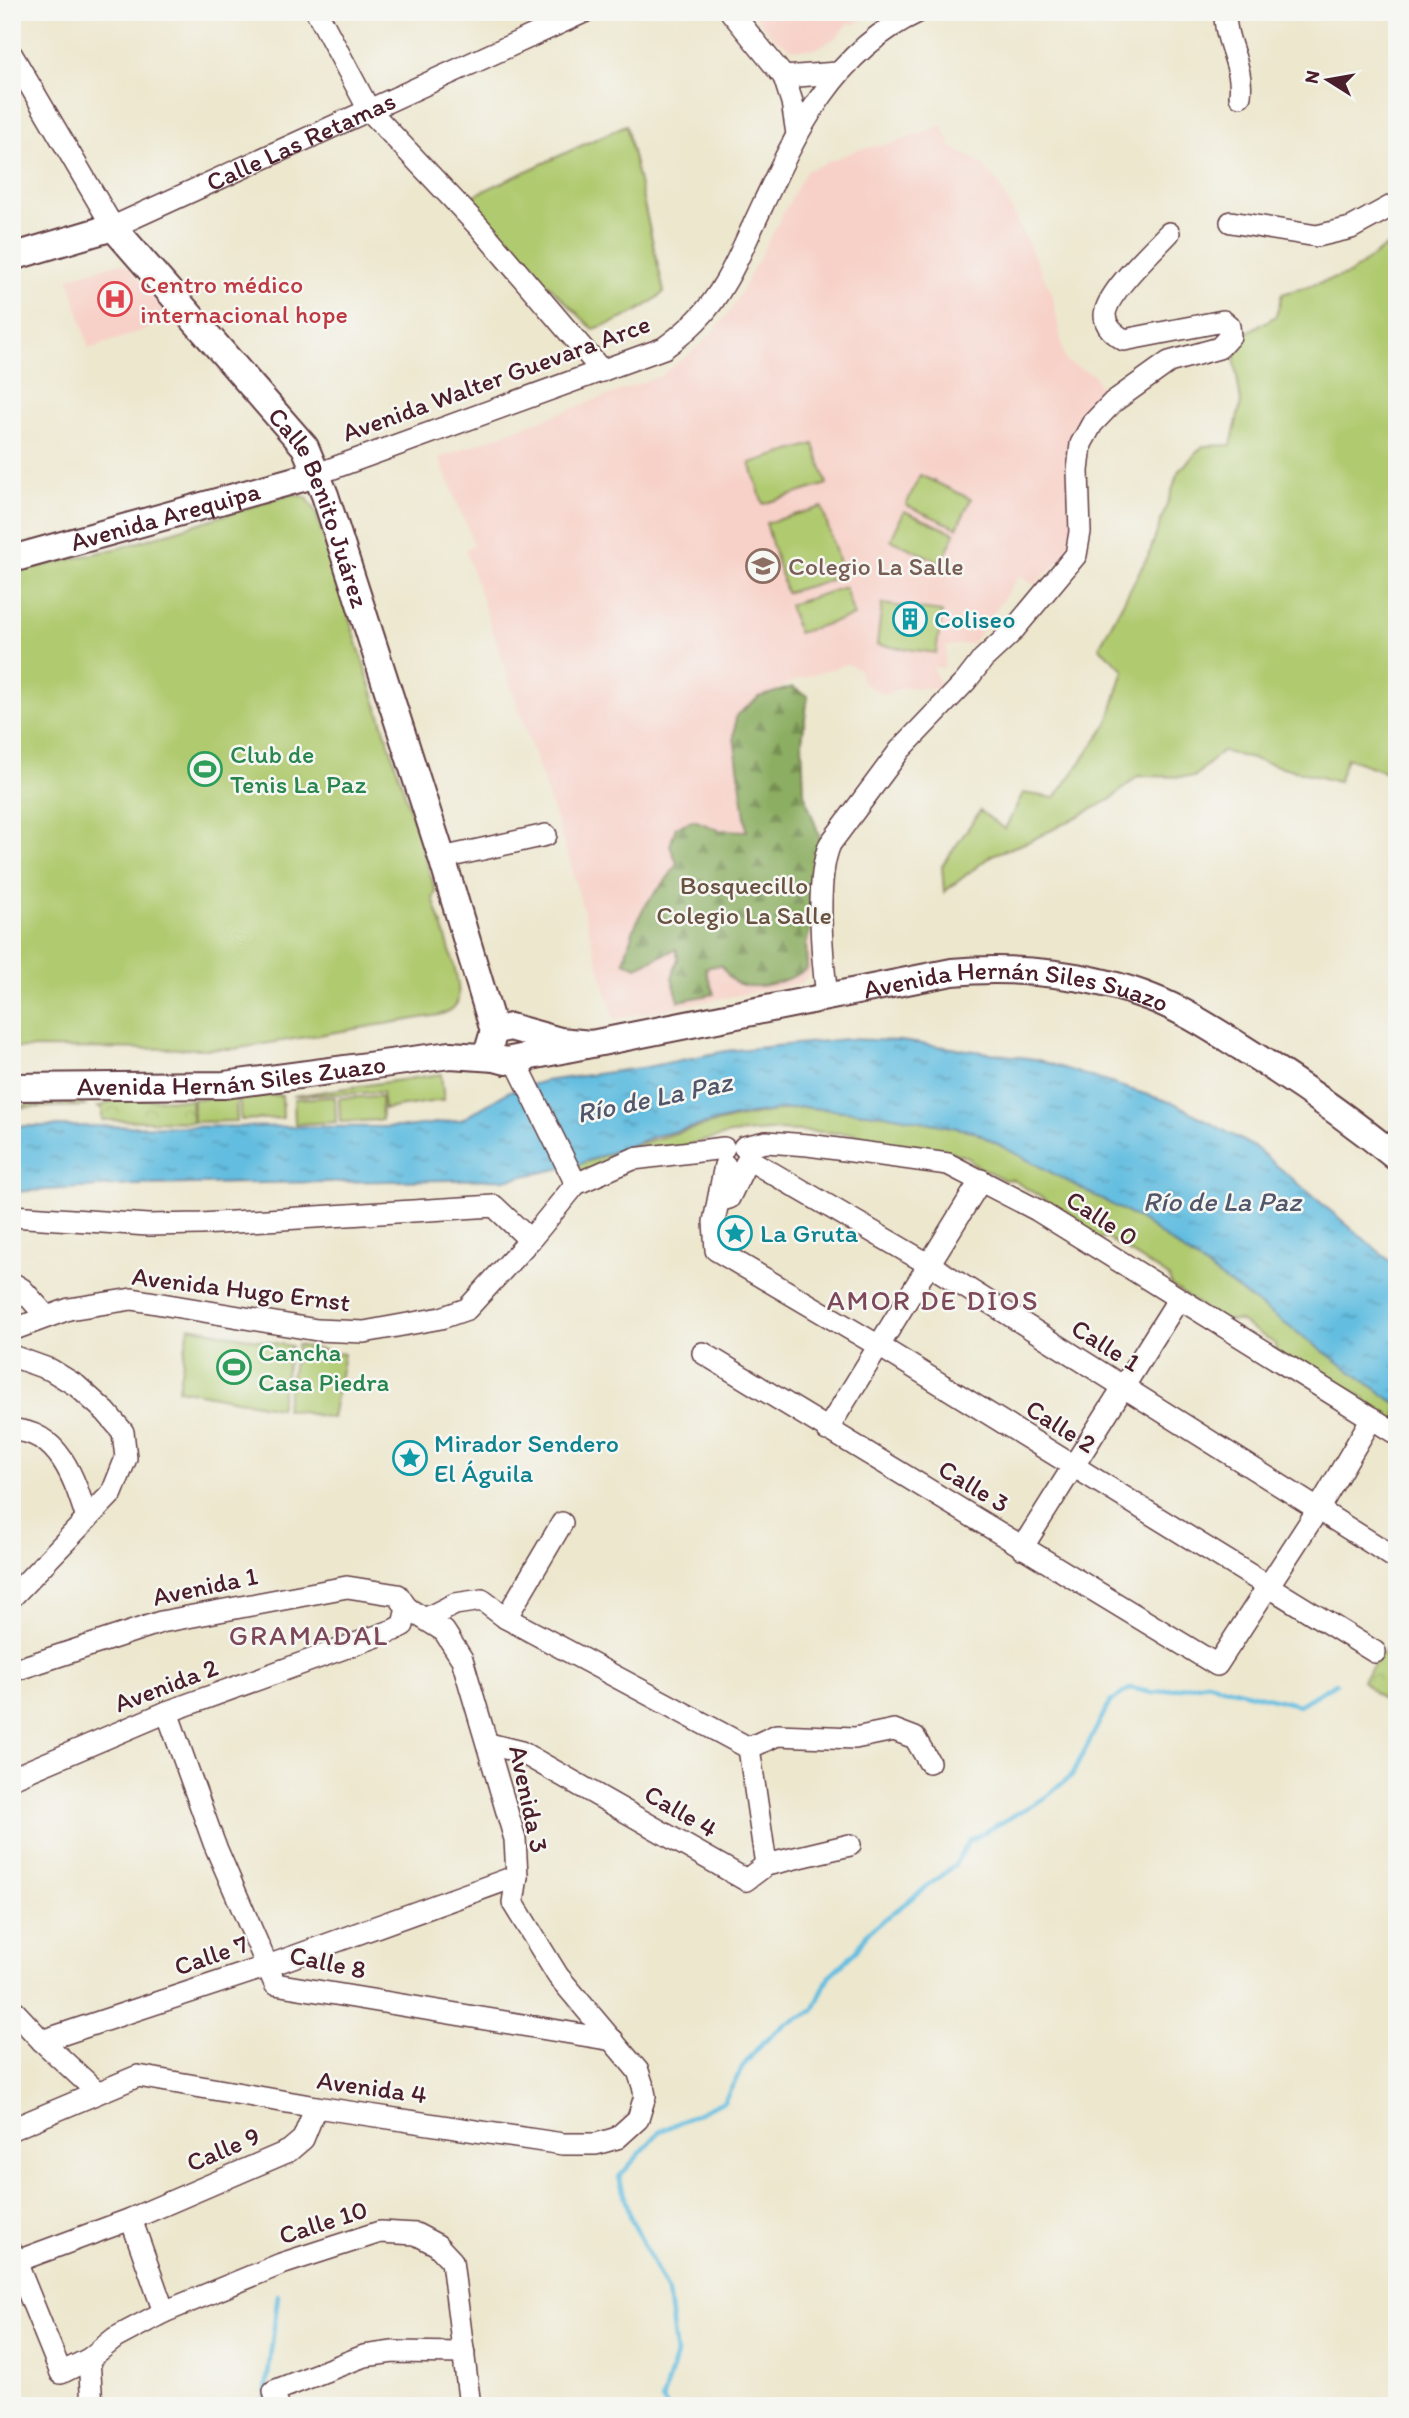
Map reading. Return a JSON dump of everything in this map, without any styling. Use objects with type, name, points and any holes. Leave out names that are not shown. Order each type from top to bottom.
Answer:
[{"type":"main road","name":"Calle Las Retamas","points":[[12,257],[113,226]]},
{"type":"main road","name":"Calle Benito Juárez","points":[[113,226],[305,447],[317,474],[505,1048]]},
{"type":"main road","name":"Avenida Arequipa","points":[[12,559],[317,474]]},
{"type":"main road","name":"Avenida Hernán Siles Suazo","points":[[505,1048],[591,1044],[952,972],[1005,969],[1102,984],[1152,998],[1193,1018],[1287,1076],[1329,1104],[1397,1158]]},
{"type":"main road","name":"Avenida Hernán Siles Zuazo","points":[[12,1087],[224,1085],[505,1048]]},
{"type":"street","points":[[317,12],[369,110],[481,229],[601,371]]},
{"type":"street","name":"Calle Las Retamas","points":[[113,226],[584,12]]},
{"type":"street","points":[[732,12],[784,77],[792,102],[797,134]]},
{"type":"street","name":"Avenida Walter Guevara Arce","points":[[317,474],[664,348],[698,320],[717,294],[741,252],[797,134],[837,72],[895,25],[918,12]]},
{"type":"street","points":[[1225,12],[1226,33],[1240,70],[1240,96]]},
{"type":"street","name":"Calle Benito Juárez","points":[[12,55],[113,226]]},
{"type":"street","points":[[784,77],[837,72]]},
{"type":"street","points":[[1231,222],[1317,236],[1351,228],[1397,203]]},
{"type":"street","points":[[827,996],[823,970],[822,882],[824,859],[830,844],[900,750],[967,681],[983,659],[1011,633],[1076,555],[1080,532],[1081,443],[1091,424],[1113,402],[1169,362],[1219,348],[1230,336],[1229,326],[1223,321],[1124,340],[1107,325],[1105,313],[1112,297],[1169,233]]},
{"type":"street","points":[[442,858],[546,835]]},
{"type":"street","points":[[505,1048],[571,1176]]},
{"type":"street","name":"Calle 0","points":[[571,1176],[633,1159],[730,1156],[766,1142],[871,1152],[948,1164],[1038,1210],[1178,1300],[1397,1434]]},
{"type":"street","name":"Calle 2","points":[[730,1156],[714,1222],[716,1250],[879,1346],[1375,1652]]},
{"type":"street","name":"Calle 1","points":[[730,1156],[930,1265],[1122,1389],[1319,1508],[1397,1559]]},
{"type":"street","name":"Avenida Hugo Ernst","points":[[12,1330],[46,1316],[132,1299],[317,1330],[364,1332],[417,1324],[467,1309],[530,1240],[571,1176]]},
{"type":"street","points":[[827,1430],[981,1180]]},
{"type":"street","points":[[12,1216],[148,1225],[201,1224],[494,1206],[530,1240]]},
{"type":"street","points":[[12,1283],[22,1289],[46,1316]]},
{"type":"street","points":[[1022,1548],[1178,1300]]},
{"type":"street","name":"Calle 3","points":[[704,1353],[1217,1665],[1267,1587]]},
{"type":"street","points":[[12,1356],[38,1363],[77,1386],[123,1432],[127,1458],[112,1493],[12,1597]]},
{"type":"street","points":[[1267,1587],[1319,1508],[1372,1418]]},
{"type":"street","points":[[12,1430],[33,1433],[56,1448],[77,1486],[87,1519]]},
{"type":"street","points":[[506,1618],[562,1523]]},
{"type":"street","name":"Avenida 1","points":[[12,1671],[160,1622],[346,1587],[398,1595],[407,1608]]},
{"type":"street","points":[[427,1618],[455,1604],[482,1600],[506,1618],[749,1748]]},
{"type":"street","name":"Avenida 3","points":[[407,1608],[444,1631],[462,1659],[515,1839],[516,1876],[513,1903],[558,1976],[613,2040]]},
{"type":"street","name":"Avenida 2","points":[[12,1778],[167,1713],[394,1630],[407,1618],[407,1608]]},
{"type":"street","name":"Calle 8","points":[[167,1713],[214,1843],[275,1984],[613,2040]]},
{"type":"street","points":[[749,1748],[777,1735],[855,1738],[894,1730],[915,1738],[929,1762]]},
{"type":"street","name":"Calle 4","points":[[489,1744],[521,1752],[746,1880],[766,1865],[850,1845]]},
{"type":"street","points":[[749,1748],[766,1865]]},
{"type":"street","name":"Calle 7","points":[[42,2041],[265,1966],[516,1876]]},
{"type":"street","points":[[12,2010],[97,2091]]},
{"type":"street","name":"Avenida 4","points":[[12,2129],[138,2076],[316,2107],[563,2144],[596,2144],[617,2138],[628,2129],[638,2119],[645,2096],[638,2071],[613,2040]]},
{"type":"street","name":"Calle 9","points":[[13,2259],[131,2218],[289,2151],[303,2139],[316,2107]]},
{"type":"street","points":[[131,2218],[164,2312]]},
{"type":"street","name":"Calle 10","points":[[13,2259],[61,2373],[89,2359],[115,2338],[164,2312],[282,2264],[380,2232],[405,2232],[428,2239],[452,2262],[470,2406]]},
{"type":"street","points":[[276,2398],[364,2357],[393,2352],[464,2353]]},
{"type":"street","points":[[89,2359],[92,2406]]},
{"type":"shaded area","points":[[752,12],[869,12],[855,24],[849,23],[836,38],[815,49],[793,49],[773,38]]},
{"type":"shaded area","name":"Colegio La Salle","points":[[943,125],[951,147],[981,163],[999,184],[1052,293],[1065,361],[1094,375],[1105,400],[1089,417],[1071,537],[1065,557],[1033,585],[1020,575],[973,643],[947,646],[944,668],[933,667],[942,689],[902,687],[885,695],[862,683],[859,669],[847,664],[794,681],[776,690],[782,799],[805,857],[812,971],[801,983],[614,1019],[568,856],[465,549],[474,545],[439,458],[660,376],[702,344],[730,312],[806,171],[860,149],[894,143]]},
{"type":"shaded area","name":"Centro médico internacional hope","points":[[120,263],[127,266],[173,320],[89,349],[69,277]]},
{"type":"green space","points":[[626,125],[664,292],[631,315],[593,329],[510,247],[468,198]]},
{"type":"green space","points":[[1397,238],[1397,764],[1389,773],[1347,758],[1338,782],[1222,751],[1194,777],[1138,776],[1110,800],[1030,841],[992,855],[944,892],[942,866],[980,811],[1005,829],[1023,793],[1055,798],[1107,725],[1124,670],[1099,647],[1149,554],[1179,471],[1203,446],[1231,445],[1241,403],[1234,356],[1249,331],[1276,316],[1282,294],[1349,274]]},
{"type":"green space","points":[[814,444],[827,484],[763,504],[750,463]]},
{"type":"green space","points":[[920,475],[971,499],[957,528],[906,505]]},
{"type":"green space","name":"Club de Tenis La Paz","points":[[292,494],[306,497],[315,510],[436,892],[433,898],[450,951],[459,994],[457,1003],[454,1008],[439,1015],[234,1049],[12,1048],[12,573],[123,547]]},
{"type":"green space","points":[[822,507],[843,576],[786,593],[766,523]]},
{"type":"green space","points":[[904,511],[955,533],[942,563],[891,540]]},
{"type":"green space","points":[[845,587],[854,616],[798,633],[789,605]]},
{"type":"green space","points":[[882,604],[942,612],[936,653],[877,645]]},
{"type":"green space","name":"Bosquecillo Colegio La Salle","points":[[792,687],[808,696],[802,741],[804,793],[822,843],[813,868],[815,911],[806,945],[807,969],[782,981],[752,986],[735,982],[720,965],[705,968],[714,994],[679,1001],[672,978],[678,958],[676,949],[637,967],[624,962],[631,937],[645,906],[677,863],[670,846],[676,827],[694,820],[719,830],[747,831],[734,737],[736,716],[759,697]]},
{"type":"green space","points":[[441,1074],[444,1100],[384,1109],[382,1092],[293,1096]]},
{"type":"green space","points":[[282,1095],[283,1118],[241,1120],[239,1096]]},
{"type":"green space","points":[[381,1096],[382,1120],[340,1122],[339,1098]]},
{"type":"green space","points":[[335,1097],[336,1122],[295,1124],[294,1099]]},
{"type":"green space","points":[[236,1098],[237,1121],[193,1122],[193,1099]]},
{"type":"green space","points":[[119,1099],[191,1100],[192,1122],[102,1120],[102,1108],[98,1107]]},
{"type":"green space","points":[[52,1100],[61,1106],[64,1100],[73,1106],[77,1100],[85,1106],[12,1108],[16,1101],[25,1107],[28,1101],[37,1107],[40,1101],[49,1106]]},
{"type":"green space","points":[[801,1107],[889,1115],[973,1131],[1139,1219],[1397,1404],[1397,1425],[1370,1410],[1364,1398],[1298,1360],[1291,1362],[1277,1354],[1275,1344],[1240,1321],[1219,1320],[1171,1285],[1169,1277],[1107,1238],[1095,1239],[1083,1231],[1080,1221],[1011,1179],[1005,1180],[973,1164],[968,1157],[943,1150],[888,1142],[880,1146],[865,1143],[859,1134],[781,1130],[730,1134],[581,1172],[577,1165],[687,1130]]},
{"type":"green space","name":"Cancha Casa Piedra","points":[[189,1327],[291,1346],[279,1408],[178,1389]]},
{"type":"green space","name":"Cancha Casa Piedra","points":[[297,1345],[344,1354],[332,1418],[285,1409]]},
{"type":"green space","points":[[1397,1634],[1397,1714],[1362,1681]]},
{"type":"water","name":"Río de La Paz","points":[[847,1039],[900,1041],[1035,1059],[1176,1104],[1256,1148],[1397,1267],[1397,1404],[1139,1219],[973,1131],[889,1115],[801,1107],[744,1115],[655,1136],[577,1165],[510,1179],[133,1185],[12,1192],[12,1126],[406,1127],[461,1120],[510,1091],[545,1081],[647,1067],[726,1051]]},
{"type":"waterway","points":[[667,2406],[662,2400],[676,2355],[668,2293],[631,2219],[619,2177],[659,2132],[724,2101],[744,2065],[761,2044],[784,2025],[813,2011],[829,1976],[857,1950],[868,1932],[955,1865],[969,1841],[1046,1797],[1072,1775],[1110,1702],[1131,1688],[1153,1693],[1207,1683],[1299,1705],[1336,1683]]},
{"type":"waterway","points":[[264,2406],[278,2295]]},
{"type":"place","name":"Centro médico internacional hope","points":[[115,299]]},
{"type":"place","name":"Colegio La Salle","points":[[763,566]]},
{"type":"place","name":"Coliseo","points":[[910,619]]},
{"type":"place","name":"Club de Tenis La Paz","points":[[205,769]]},
{"type":"place","name":"La Gruta","points":[[735,1233]]},
{"type":"place","name":"Cancha Casa Piedra","points":[[234,1367]]},
{"type":"place","name":"Mirador Sendero El Águila","points":[[410,1458]]},
{"type":"district","name":"AMOR DE DIOS","points":[[933,1300]]},
{"type":"district","name":"GRAMADAL","points":[[309,1635]]}]
